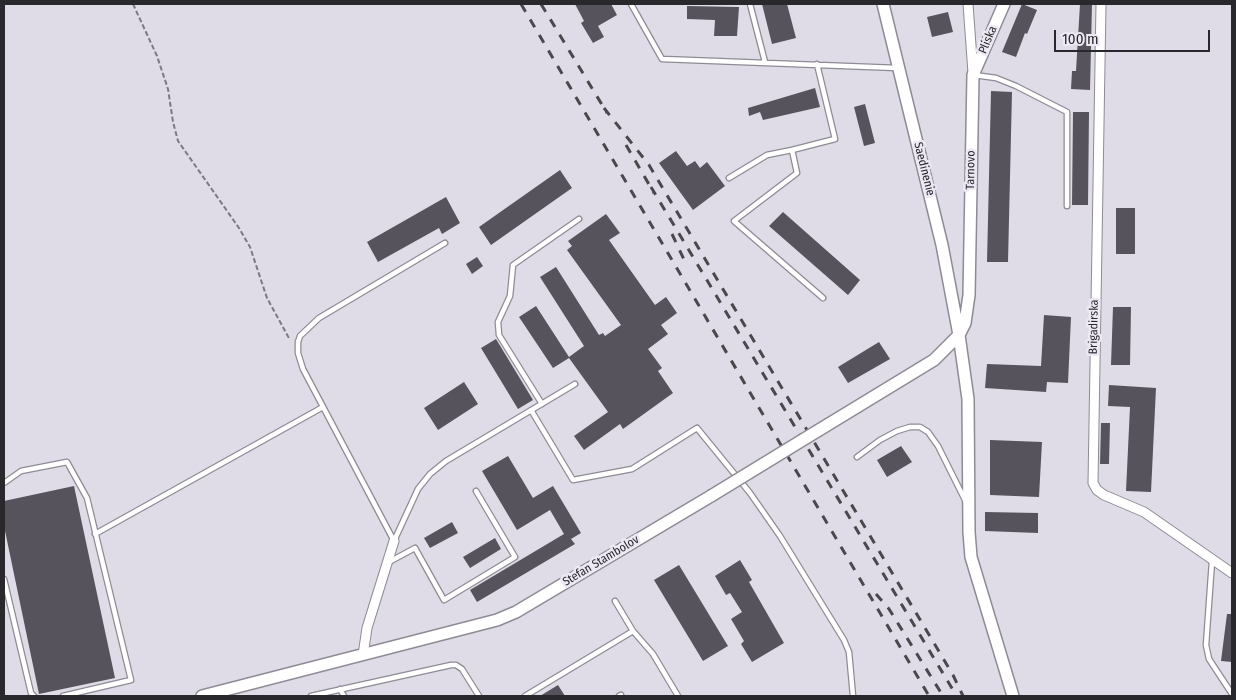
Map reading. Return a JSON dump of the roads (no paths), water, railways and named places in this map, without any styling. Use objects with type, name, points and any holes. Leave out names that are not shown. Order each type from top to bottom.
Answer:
[{"type":"street","name":"Saedinenie","points":[[883,4],[942,245],[959,335],[968,399],[968,508],[969,532],[975,571],[1013,696]]},
{"type":"street","name":"Tarnovo","points":[[959,335],[965,323],[969,295],[973,75],[968,4]]},
{"type":"street","name":"Pliska","points":[[973,75],[1004,4]]},
{"type":"street","name":"Brigadirska","points":[[1101,4],[1093,483],[1097,490],[1104,495],[1144,512],[1212,561],[1232,573]]},
{"type":"street","name":"Stefan Stambolov","points":[[206,696],[497,620],[516,612],[934,360],[959,335]]},
{"type":"street","points":[[363,655],[367,628],[394,541]]},
{"type":"lane","points":[[631,4],[662,59],[899,68]]},
{"type":"lane","points":[[750,4],[765,62]]},
{"type":"lane","points":[[730,178],[767,155],[835,139],[817,64]]},
{"type":"lane","points":[[973,75],[996,78],[1068,112],[1067,206]]},
{"type":"lane","points":[[792,150],[797,173],[734,221],[823,298]]},
{"type":"lane","points":[[542,404],[500,336],[498,322],[510,296],[513,265],[580,219]]},
{"type":"lane","points":[[394,541],[303,369],[298,352],[300,336],[319,318],[445,243]]},
{"type":"lane","points":[[394,541],[418,488],[430,474],[446,461],[575,384]]},
{"type":"lane","points":[[95,534],[323,407]]},
{"type":"lane","points":[[531,410],[573,480],[632,469],[697,428],[732,469],[780,536],[844,640],[849,652],[853,696]]},
{"type":"lane","points":[[857,457],[880,440],[897,431],[910,426],[920,427],[928,432],[938,446],[968,508]]},
{"type":"lane","points":[[4,483],[22,471],[67,462],[87,498],[131,680],[63,696]]},
{"type":"lane","points":[[388,562],[415,548],[444,600],[515,556],[476,491]]},
{"type":"lane","points":[[1212,561],[1206,645],[1209,659],[1232,694]]},
{"type":"lane","points":[[4,579],[31,693],[34,696]]},
{"type":"lane","points":[[615,602],[633,631],[653,654],[678,696]]},
{"type":"lane","points":[[525,696],[633,631]]},
{"type":"lane","points":[[311,696],[428,669],[456,665],[467,677],[479,696]]},
{"type":"lane","points":[[340,689],[344,696]]},
{"type":"railway","points":[[521,4],[929,696]]},
{"type":"railway","points":[[541,4],[607,113]]},
{"type":"railway","points":[[604,108],[649,165],[953,675],[963,696]]},
{"type":"railway","points":[[626,145],[654,193]]},
{"type":"railway","points":[[651,187],[956,695]]},
{"type":"railway","points":[[672,234],[687,266]]},
{"type":"railway","points":[[876,594],[889,609],[943,696]]}]
